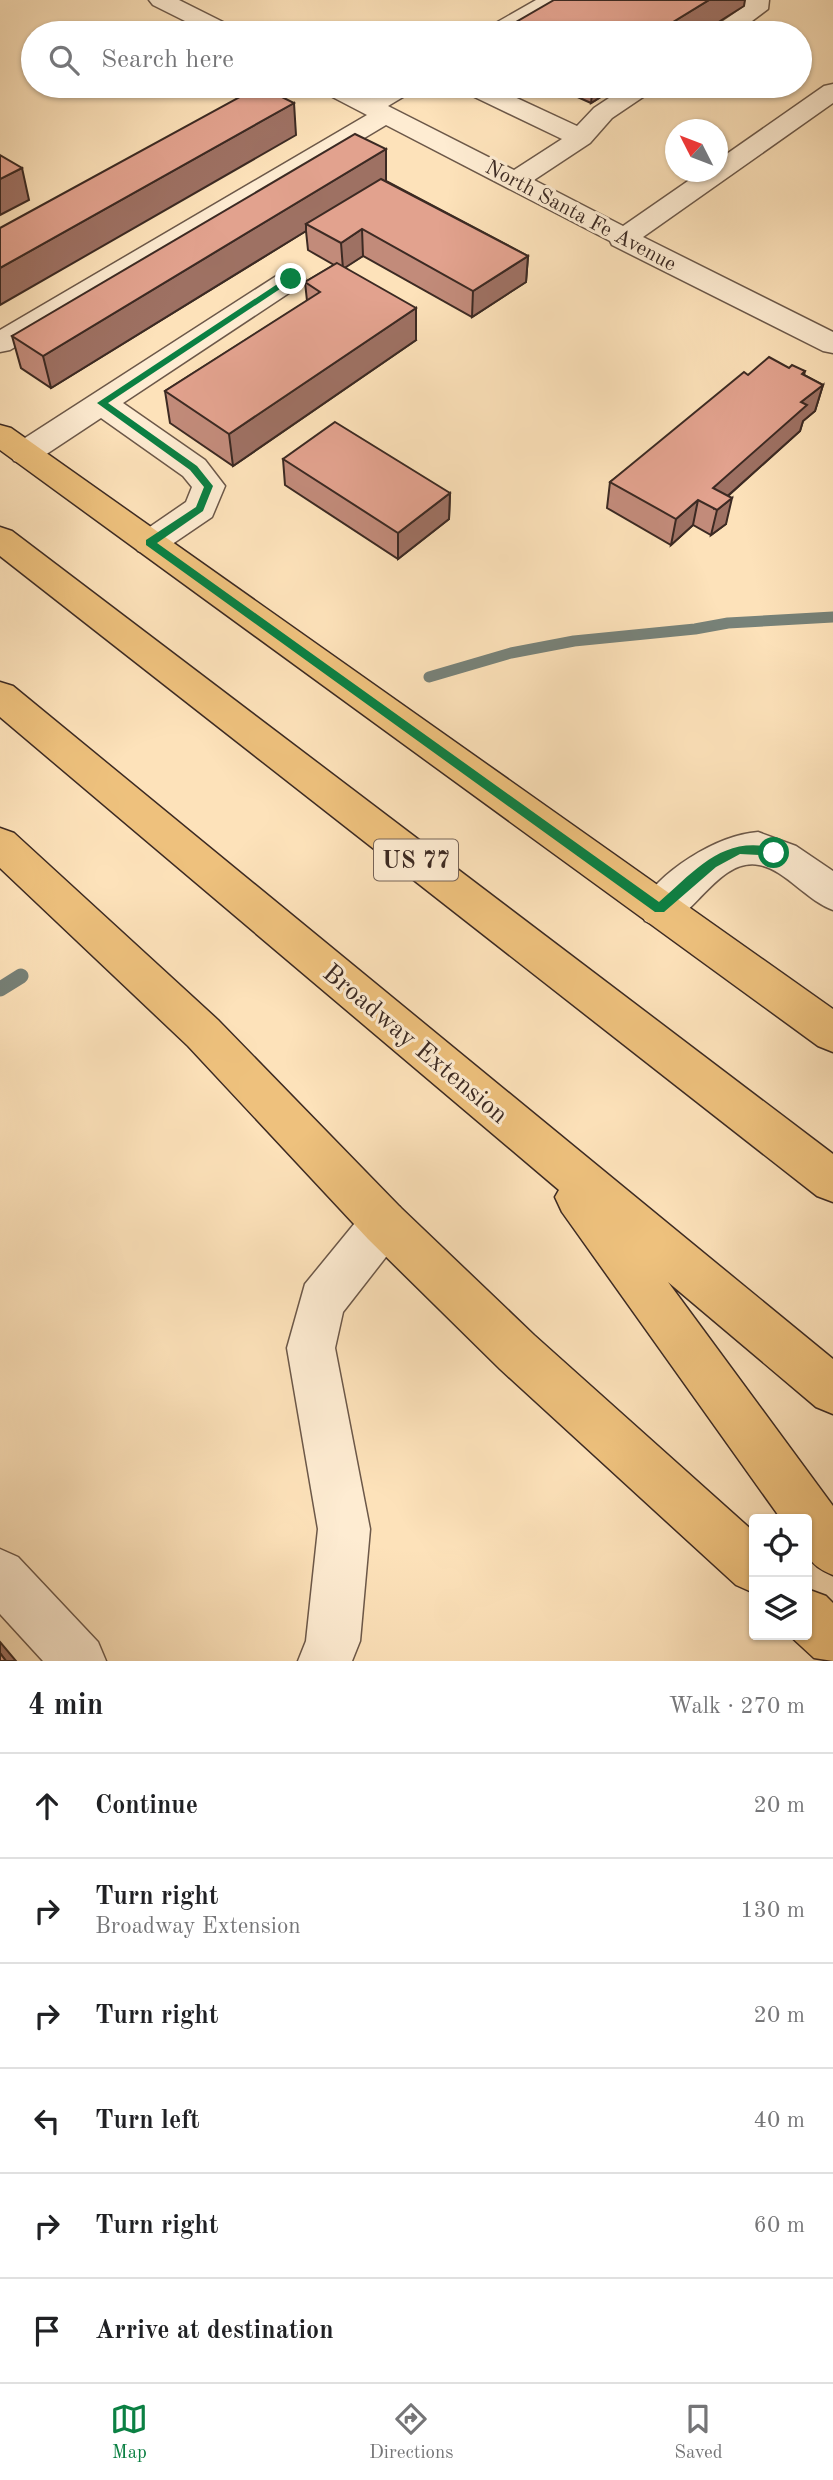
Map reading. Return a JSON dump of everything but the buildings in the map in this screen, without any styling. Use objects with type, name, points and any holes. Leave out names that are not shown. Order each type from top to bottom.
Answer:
[{"type":"main road","points":[[13,444],[833,1033]]},
{"type":"main road","name":"US 77","points":[[0,539],[833,1181]]},
{"type":"main road","name":"Broadway Extension","points":[[0,696],[833,1390]]},
{"type":"main road","points":[[0,844],[203,1033],[384,1223],[517,1352],[749,1562]]},
{"type":"main road","points":[[546,1152],[833,1549]]},
{"type":"main road","points":[[812,1620],[833,1639]]},
{"type":"street","points":[[162,0],[203,21]]},
{"type":"street","points":[[516,21],[553,0]]},
{"type":"street","points":[[738,21],[756,9],[757,0]]},
{"type":"street","points":[[622,239],[833,91]]},
{"type":"street","name":"North Santa Fe Avenue","points":[[354,98],[516,180],[622,239],[833,344]]},
{"type":"street","points":[[0,343],[378,110],[391,98]]},
{"type":"street","points":[[496,98],[581,138]]},
{"type":"street","points":[[516,180],[581,138],[603,113],[625,98]]},
{"type":"street","points":[[13,444],[102,403],[291,279]]},
{"type":"street","points":[[102,403],[194,468],[209,486],[200,509],[150,543]]},
{"type":"street","points":[[659,909],[712,864],[738,849],[754,848],[774,853],[833,893]]},
{"type":"street","points":[[325,1661],[333,1642],[344,1529],[311,1348],[322,1301],[384,1223]]},
{"type":"street","points":[[0,1575],[79,1661]]},
{"type":"waterway","points":[[429,677],[511,653],[574,641],[695,629],[728,623],[833,617]]},
{"type":"waterway","points":[[0,989],[21,976]]},
{"type":"route","points":[[291,279],[102,403],[194,468],[209,486],[200,509],[150,543],[659,909],[712,864],[738,849],[754,848],[774,853]]}]
